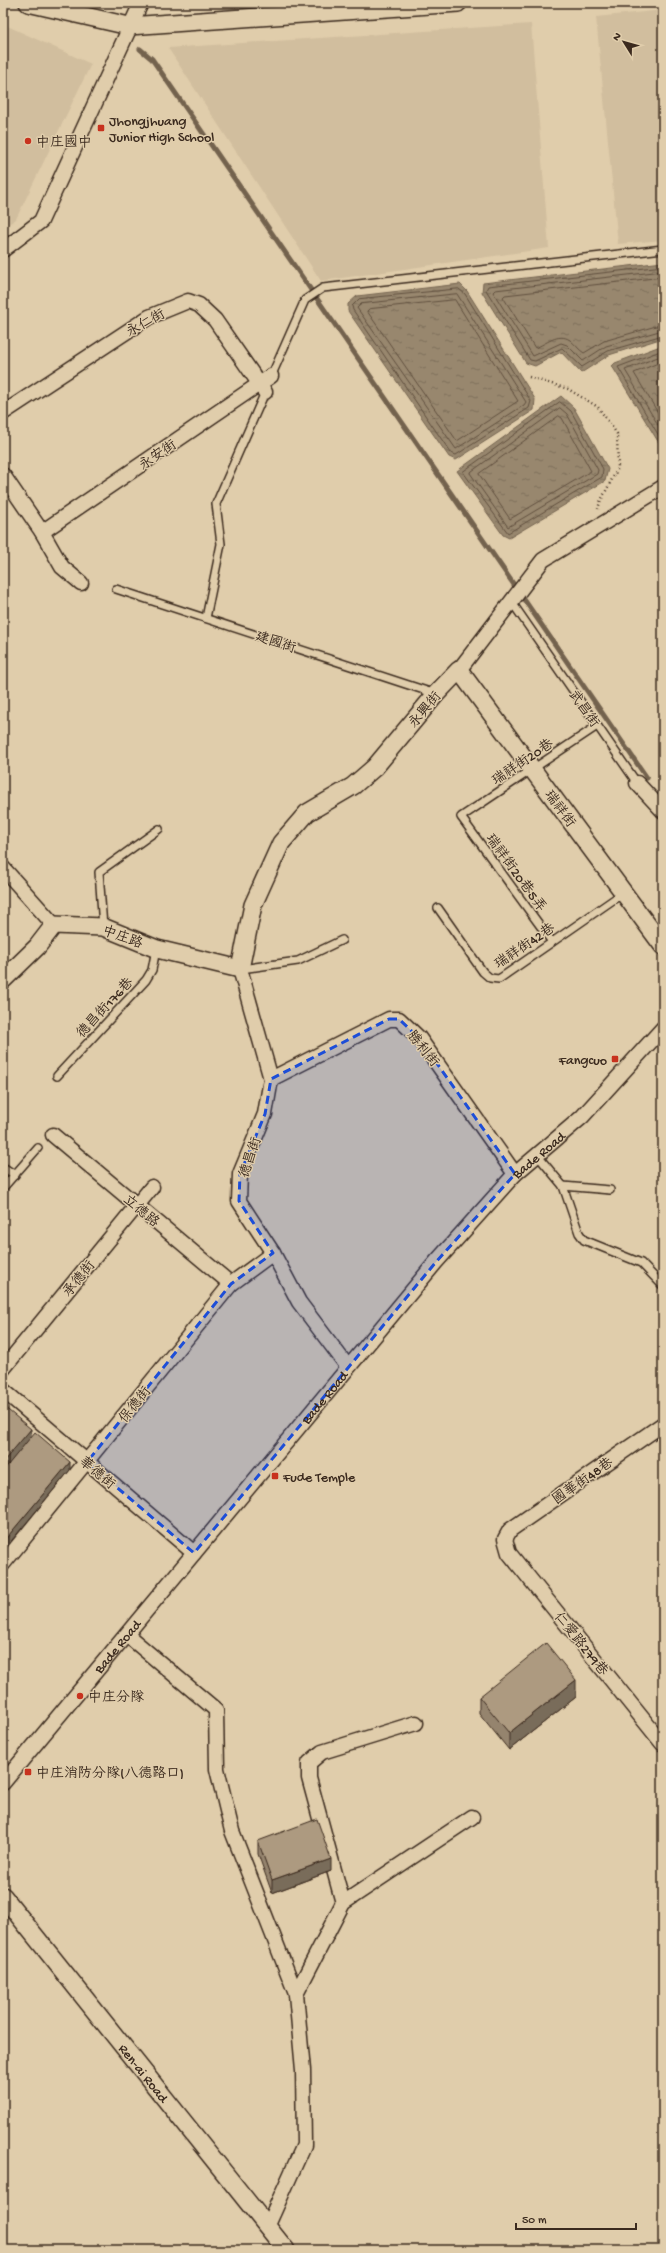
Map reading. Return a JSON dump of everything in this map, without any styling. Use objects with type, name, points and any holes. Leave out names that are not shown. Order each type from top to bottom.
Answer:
[{"type":"street","points":[[28,3],[129,26],[458,3]]},
{"type":"street","points":[[75,3],[129,26]]},
{"type":"street","points":[[3,250],[41,221],[129,26],[141,3]]},
{"type":"street","name":"永仁街","points":[[3,413],[149,317],[188,301],[199,305],[215,320],[262,388]]},
{"type":"street","name":"永安街","points":[[42,532],[262,388],[272,376]]},
{"type":"street","points":[[3,475],[42,532],[62,567],[81,583]]},
{"type":"street","name":"永興街","points":[[240,969],[253,905],[281,843],[307,813],[353,786],[375,767],[436,694],[459,670],[543,560],[663,487]]},
{"type":"street","name":"瑞祥街","points":[[459,670],[663,946]]},
{"type":"street","name":"武昌街","points":[[637,783],[663,811]]},
{"type":"street","points":[[3,868],[54,925],[37,947],[3,980]]},
{"type":"street","name":"中庄路","points":[[54,925],[103,927],[156,949],[240,969]]},
{"type":"street","name":"德昌街","points":[[240,969],[271,1079],[265,1114],[240,1174],[238,1201],[274,1253],[299,1302],[348,1367]]},
{"type":"street","name":"勝利街","points":[[271,1079],[389,1019],[399,1019],[419,1038],[515,1174]]},
{"type":"street","name":"Bade Road","points":[[3,1783],[127,1636],[436,1262],[515,1174],[582,1117],[663,1028]]},
{"type":"street","name":"立德路","points":[[53,1135],[231,1284]]},
{"type":"street","name":"承德街","points":[[3,1369],[152,1187]]},
{"type":"street","name":"保德街","points":[[3,1564],[231,1284],[274,1253]]},
{"type":"street","name":"華德街","points":[[3,1390],[194,1554]]},
{"type":"street","name":"國華街48巷","points":[[505,1539],[510,1530],[663,1424]]},
{"type":"street","name":"仁愛路279巷","points":[[505,1539],[509,1553],[663,1744]]},
{"type":"street","points":[[127,1636],[216,1710],[217,1769],[232,1831],[296,1994],[303,2070],[304,2145],[267,2227]]},
{"type":"street","points":[[343,1903],[309,1778],[309,1763],[322,1752],[416,1723]]},
{"type":"street","points":[[296,1994],[343,1903],[472,1817]]},
{"type":"street","name":"Ren-ai Road","points":[[3,1896],[286,2250]]},
{"type":"lane","points":[[272,376],[301,308],[310,295],[322,288],[663,249]]},
{"type":"lane","points":[[206,618],[221,544],[216,504],[262,388]]},
{"type":"lane","name":"建國街","points":[[116,589],[436,694]]},
{"type":"lane","name":"武昌街","points":[[516,594],[597,726],[637,783]]},
{"type":"lane","name":"瑞祥街20巷","points":[[461,817],[597,726]]},
{"type":"lane","name":"瑞祥街20巷5弄","points":[[461,817],[552,942]]},
{"type":"lane","points":[[103,927],[99,872],[159,829]]},
{"type":"lane","name":"瑞祥街42巷","points":[[438,908],[483,972],[490,978],[499,979],[624,893]]},
{"type":"lane","points":[[240,969],[298,961],[342,940]]},
{"type":"lane","name":"德昌街176巷","points":[[57,1076],[146,980],[152,970],[156,949]]},
{"type":"lane","points":[[3,1188],[38,1148]]},
{"type":"lane","points":[[538,1156],[563,1186],[579,1233],[584,1240],[641,1262],[663,1286]]},
{"type":"lane","points":[[3,1167],[15,1175]]},
{"type":"lane","points":[[563,1186],[610,1190]]},
{"type":"path","points":[[529,377],[568,389],[598,407],[617,434],[618,468],[600,502],[594,529]]},
{"type":"highlighted area","points":[[389,1019],[399,1019],[419,1038],[515,1174],[436,1262],[194,1553],[87,1462],[231,1284],[273,1253],[239,1201],[240,1174],[265,1114],[271,1079]]},
{"type":"shaded area","points":[[663,10],[663,240],[618,244],[596,17]]},
{"type":"shaded area","name":"中庄國中","points":[[3,24],[91,64],[16,219],[3,228]]},
{"type":"shaded area","points":[[531,24],[549,248],[321,281],[168,48]]},
{"type":"water","points":[[663,262],[663,338],[609,355],[581,373],[561,352],[535,366],[526,363],[482,292],[483,283]]},
{"type":"water","points":[[460,284],[467,291],[535,399],[534,410],[456,460],[449,457],[348,311],[348,304],[357,296]]},
{"type":"water","points":[[663,345],[663,465],[659,456],[659,443],[612,366],[615,363]]},
{"type":"water","points":[[561,396],[574,408],[608,469],[605,481],[509,538],[503,535],[457,471]]},
{"type":"building","points":[[3,1406],[31,1429],[3,1462]]},
{"type":"building","points":[[35,1432],[70,1462],[3,1542],[3,1471]]},
{"type":"building","points":[[546,1643],[576,1680],[509,1733],[479,1697]]},
{"type":"building","points":[[317,1819],[331,1859],[272,1880],[258,1841]]},
{"type":"waterway","points":[[140,49],[152,59],[647,778]]},
{"type":"place","name":"Jhongjhuang Junior High School","points":[[101,128]]},
{"type":"place","name":"中庄國中","points":[[28,141]]},
{"type":"place","name":"Fangcuo","points":[[615,1059]]},
{"type":"place","name":"Fude Temple","points":[[275,1476]]},
{"type":"place","name":"中庄分隊","points":[[80,1696]]},
{"type":"place","name":"中庄消防分隊(八德路口)","points":[[28,1772]]}]
